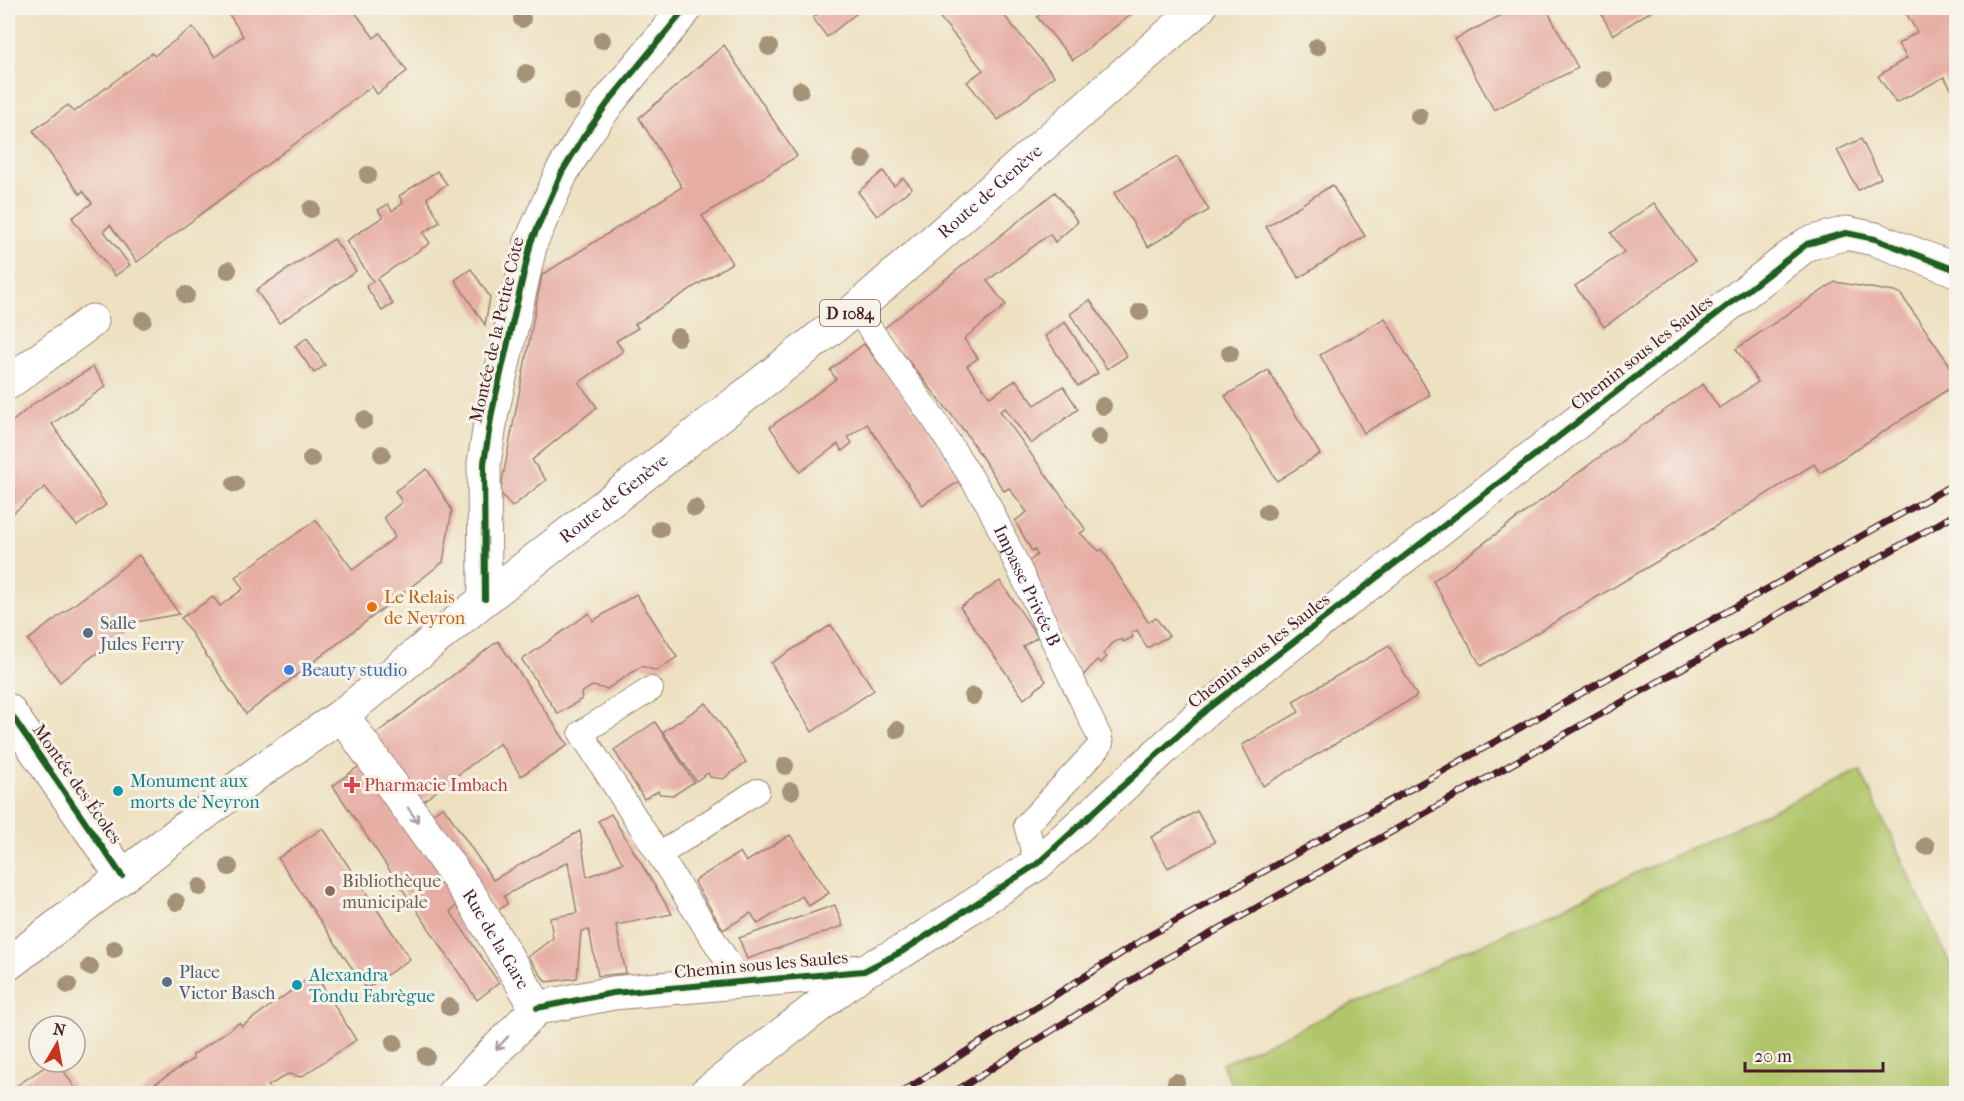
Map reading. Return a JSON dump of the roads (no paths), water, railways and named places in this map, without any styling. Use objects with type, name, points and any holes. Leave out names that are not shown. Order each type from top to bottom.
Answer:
[{"type":"street","name":"Montée de la Petite Côte","points":[[485,598],[484,463],[492,412],[531,242],[562,172],[584,136],[610,100],[686,8]]},
{"type":"street","name":"Route de Genève","points":[[8,964],[256,774],[342,715],[485,598],[856,309],[1199,8]]},
{"type":"street","name":"Chemin sous les Saules","points":[[537,1008],[613,993],[864,970],[903,951],[1037,864],[1206,710],[1807,244],[1846,233],[1875,239],[1956,270]]},
{"type":"street","points":[[8,383],[92,321]]},
{"type":"street","name":"Montée des Écoles","points":[[8,710],[122,876]]},
{"type":"street","name":"Rue de la Gare","points":[[342,715],[471,897],[537,1008],[453,1094]]},
{"type":"street","points":[[705,1094],[864,970]]},
{"type":"lane","name":"Impasse Privée B","points":[[856,309],[935,421],[988,504],[1099,736],[1101,743],[1099,747],[1026,825],[1037,864]]},
{"type":"lane","points":[[651,689],[581,733],[740,981]]},
{"type":"lane","points":[[659,855],[757,791]]},
{"type":"railway","points":[[899,1094],[1147,937],[1956,483]]},
{"type":"railway","points":[[951,1094],[1162,961],[1956,514]]},
{"type":"place","name":"Le Relais de Neyron","points":[[372,607]]},
{"type":"place","name":"Salle Jules Ferry","points":[[88,633]]},
{"type":"place","name":"Beauty studio","points":[[289,670]]},
{"type":"place","name":"Pharmacie Imbach","points":[[352,785]]},
{"type":"place","name":"Monument aux morts de Neyron","points":[[118,791]]},
{"type":"place","name":"Bibliothèque municipale","points":[[330,891]]},
{"type":"place","name":"Place Victor Basch","points":[[167,982]]},
{"type":"place","name":"Alexandra Tondu Fabrègue","points":[[297,985]]}]
